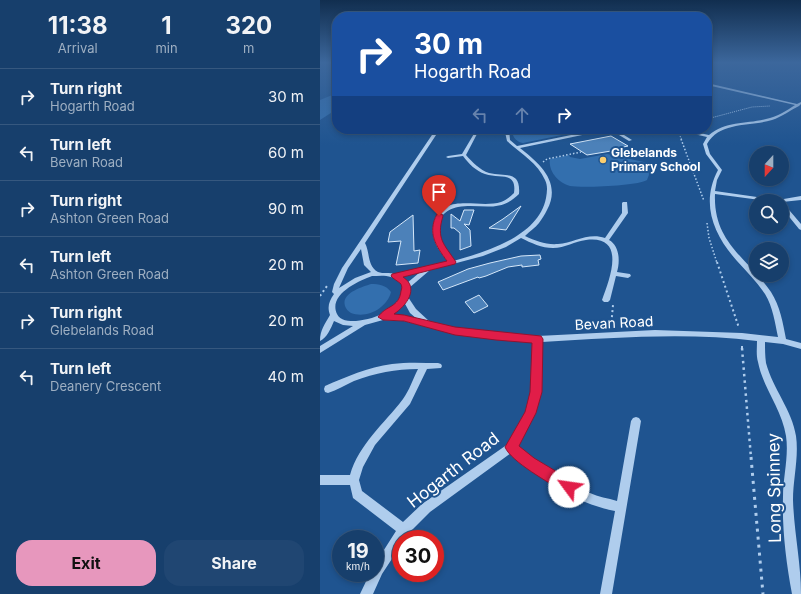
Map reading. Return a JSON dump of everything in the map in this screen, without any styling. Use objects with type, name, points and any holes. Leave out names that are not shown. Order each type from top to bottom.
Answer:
[{"type":"street","points":[[732,90],[800,104]]},
{"type":"street","points":[[712,134],[717,130],[770,120],[800,104]]},
{"type":"street","points":[[395,276],[403,281],[406,286],[405,298],[400,305],[383,317],[364,323],[354,324],[342,322],[330,314],[329,306],[345,268],[363,244],[435,134]]},
{"type":"street","points":[[464,155],[475,134]]},
{"type":"street","points":[[334,294],[350,282],[359,278],[377,274],[395,276],[497,249],[521,236],[533,226],[542,216],[549,199],[548,182],[536,164],[508,140],[507,134]]},
{"type":"street","points":[[516,147],[577,134]]},
{"type":"street","points":[[620,134],[630,140]]},
{"type":"street","points":[[700,134],[709,136]]},
{"type":"street","points":[[712,134],[705,144],[706,150],[720,170],[712,192],[713,208],[719,233],[735,257],[766,290],[775,310],[783,341]]},
{"type":"street","points":[[448,157],[464,155]]},
{"type":"street","points":[[452,262],[440,246],[436,236],[436,226],[444,206],[493,205],[503,203],[516,194],[517,189],[513,178],[506,176],[485,176],[466,159],[464,155]]},
{"type":"street","points":[[712,192],[749,197]]},
{"type":"street","points":[[789,200],[801,198]]},
{"type":"street","points":[[606,240],[625,213],[625,203]]},
{"type":"street","points":[[789,213],[801,228]]},
{"type":"street","points":[[521,236],[544,245],[555,246],[588,238],[606,240],[614,247],[616,262],[615,274],[606,300]]},
{"type":"street","points":[[363,244],[367,265],[377,274]]},
{"type":"street","points":[[406,286],[430,267]]},
{"type":"street","points":[[615,274],[628,276]]},
{"type":"street","name":"Bevan Road","points":[[405,298],[413,311],[429,324]]},
{"type":"street","points":[[320,338],[333,316]]},
{"type":"street","name":"Bevan Road","points":[[383,317],[404,318],[455,331],[538,339],[656,334],[742,336],[783,341],[801,346]]},
{"type":"street","points":[[320,350],[364,323]]},
{"type":"street","name":"Hogarth Road","points":[[404,530],[426,508],[511,447],[530,413],[536,392],[538,339]]},
{"type":"street","name":"Long Spinney","points":[[762,339],[760,351],[763,366],[789,424],[791,438],[792,455],[788,496],[789,540],[798,594]]},
{"type":"street","points":[[328,389],[342,382],[382,369],[410,366],[438,366]]},
{"type":"street","points":[[404,530],[357,494],[354,480],[358,465],[372,442],[407,401],[424,366]]},
{"type":"street","points":[[606,594],[636,420]]},
{"type":"street","points":[[511,447],[559,482],[589,498],[620,508]]},
{"type":"street","points":[[320,480],[354,480]]},
{"type":"street","name":"Hogarth Road","points":[[366,594],[378,570],[392,548]]},
{"type":"path","points":[[712,118],[752,107],[778,106],[787,102]]},
{"type":"path","points":[[679,134],[702,194],[705,208]]},
{"type":"path","points":[[536,164],[545,162],[547,159],[581,152]]},
{"type":"path","points":[[706,216],[709,238],[742,336],[763,594]]},
{"type":"path","points":[[606,300],[613,303],[610,336]]},
{"type":"shaded area","points":[[332,95],[332,112],[320,120],[320,100]]},
{"type":"shaded area","points":[[513,134],[567,134],[523,143],[515,138]]},
{"type":"shaded area","points":[[607,154],[653,164],[647,180],[633,184],[576,187],[562,182],[552,172],[550,159],[569,155],[570,157],[580,159]]},
{"type":"shaded area","points":[[371,284],[382,285],[387,288],[391,292],[389,298],[376,311],[363,314],[351,313],[345,306],[346,298],[353,291]]},
{"type":"building","points":[[611,136],[628,146],[617,150],[587,155],[570,144]]},
{"type":"building","points":[[521,206],[506,230],[489,228],[503,219]]},
{"type":"building","points":[[464,210],[474,210],[469,225],[464,224],[470,230],[471,246],[460,250],[460,233],[454,228],[451,228],[451,214],[460,221]]},
{"type":"building","points":[[413,215],[414,251],[420,250],[418,263],[396,265],[401,241],[388,242],[390,232]]},
{"type":"building","points":[[540,255],[541,259],[538,260],[539,265],[508,267],[443,290],[438,282],[468,269],[490,263],[521,256]]},
{"type":"building","points":[[479,295],[488,306],[474,313],[465,302]]},
{"type":"place","name":"Glebelands Primary School","points":[[603,160]]},
{"type":"route","points":[[439,216],[436,226],[436,236],[440,246],[452,262],[395,276],[403,281],[407,288],[405,298],[400,305],[388,315],[383,317],[404,318],[455,331],[538,339],[536,392],[530,413],[522,430],[511,447],[559,482],[569,487]]}]
